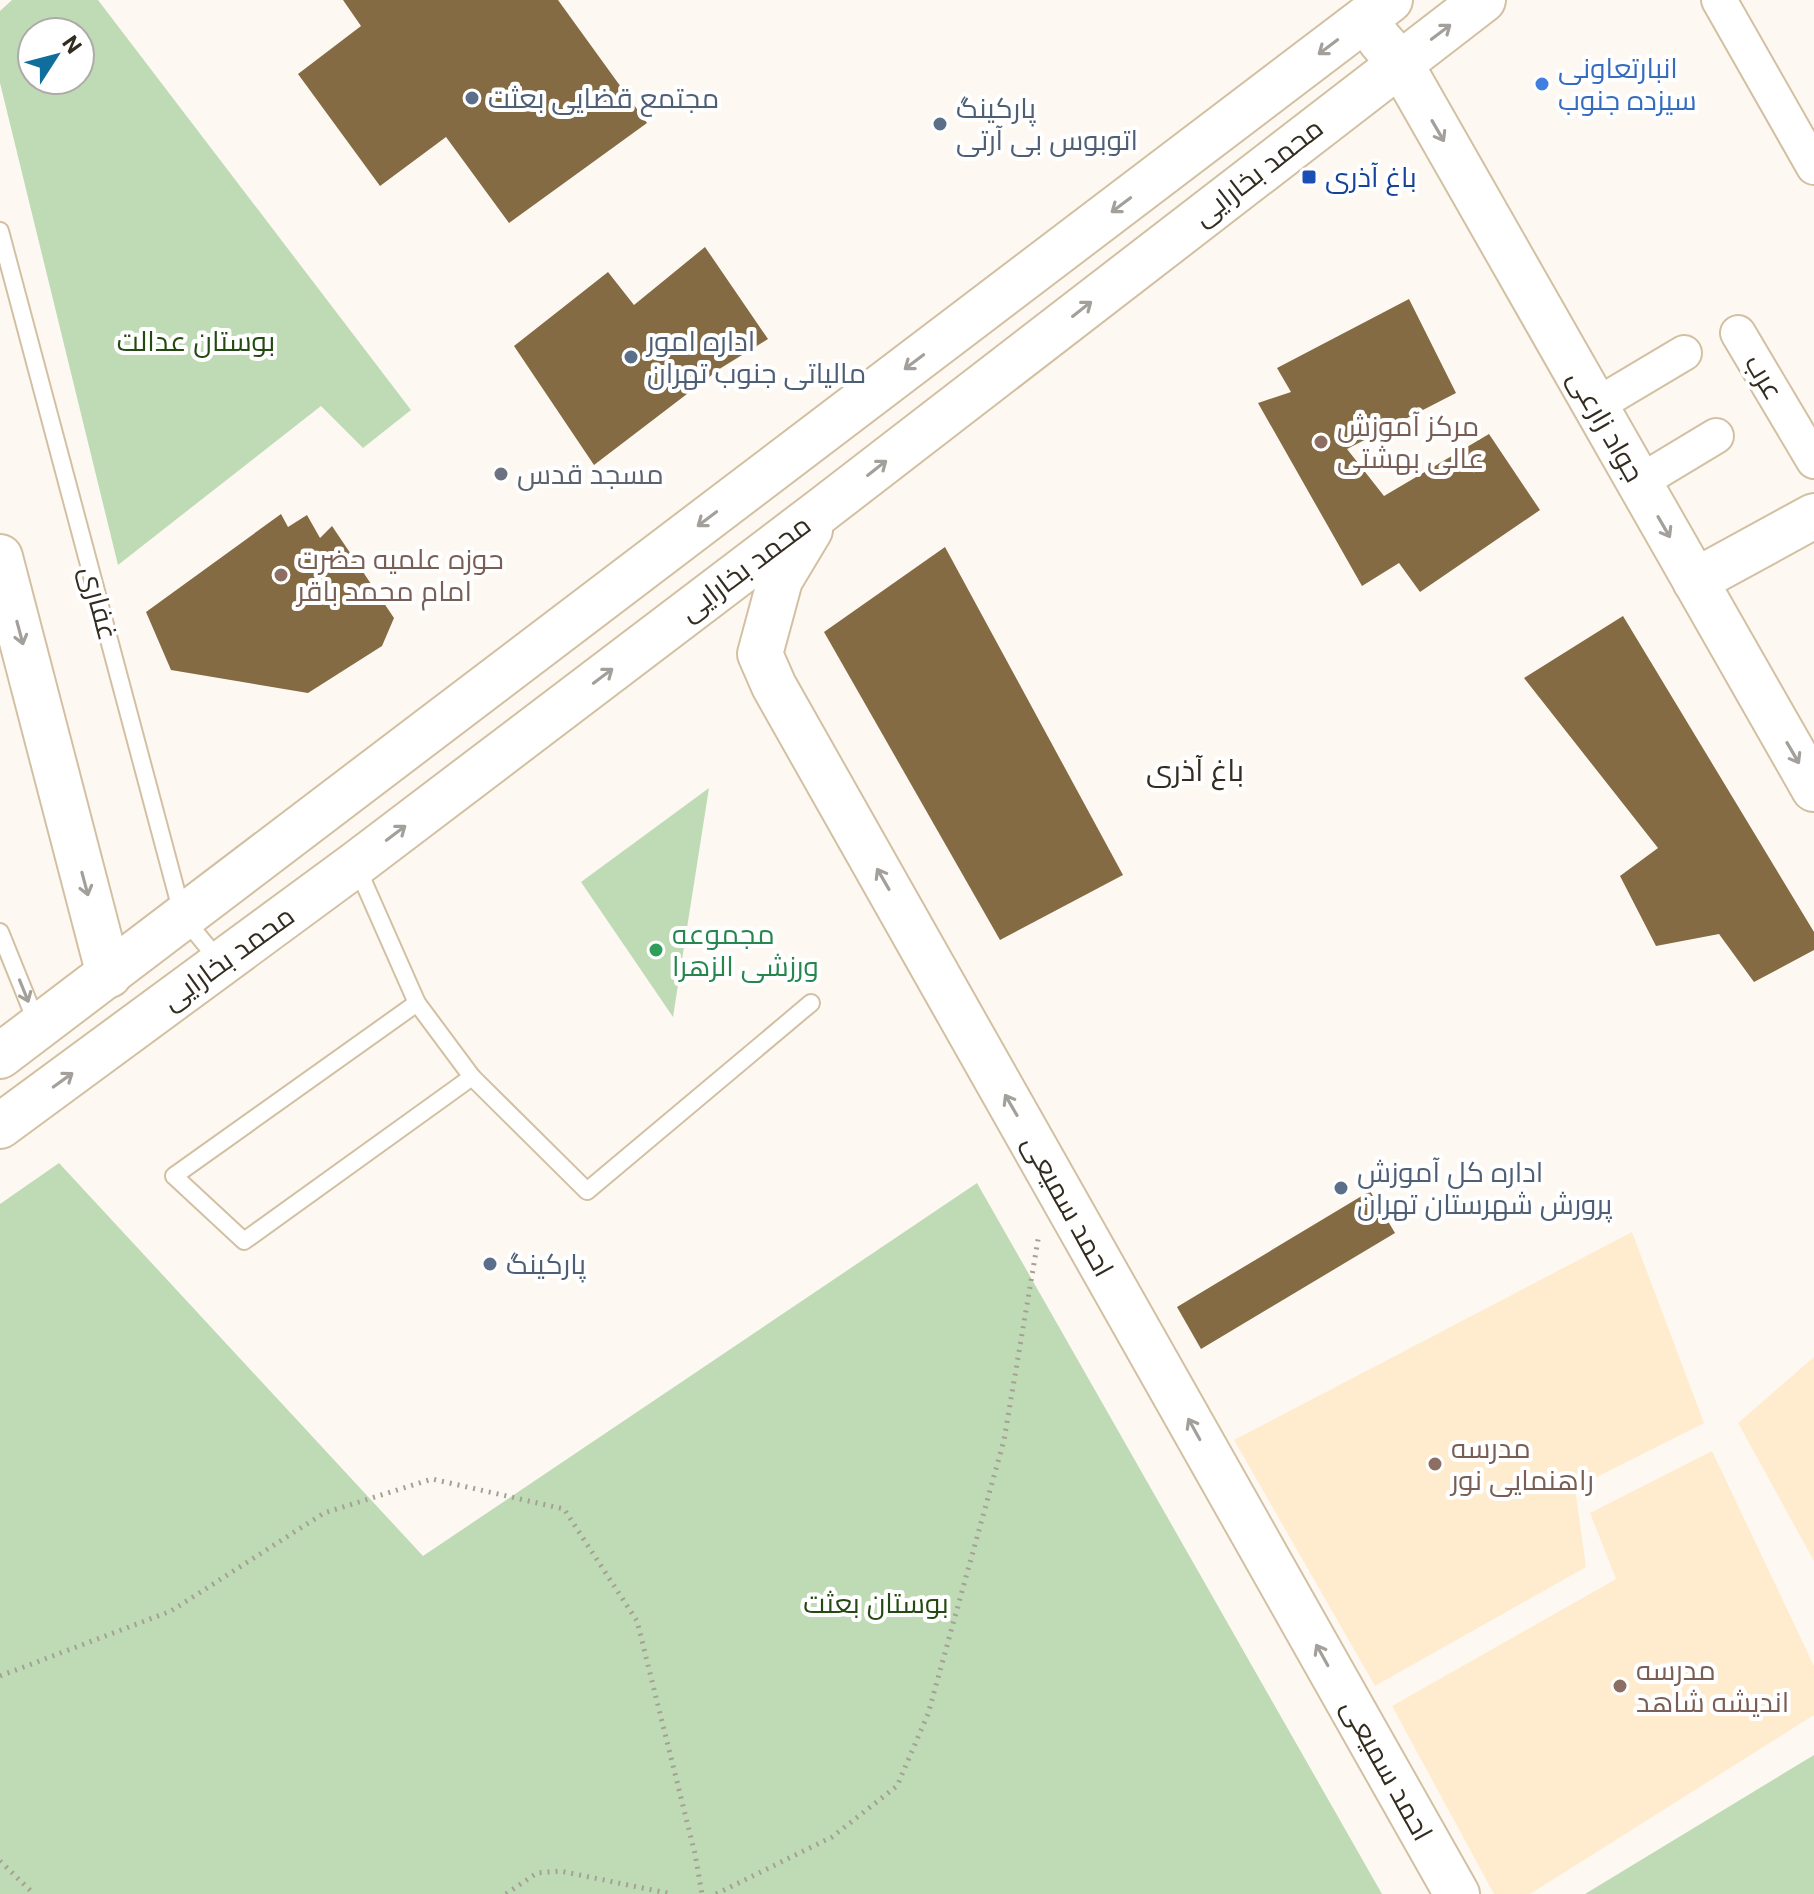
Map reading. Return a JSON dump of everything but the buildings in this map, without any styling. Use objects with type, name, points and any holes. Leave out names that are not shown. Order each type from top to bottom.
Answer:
[{"type":"main road","name":"محمد بخارایی","points":[[0,1126],[356,864],[822,510],[1483,0]]},
{"type":"main road","name":"محمد بخارایی","points":[[0,1056],[1376,10]]},
{"type":"main road","name":"جواد زارعی","points":[[1376,10],[1400,63],[1814,789]]},
{"type":"main road","name":"احمد سمیعی","points":[[822,510],[780,580],[760,654],[769,676],[1457,1894]]},
{"type":"main road","points":[[1695,581],[1814,516]]},
{"type":"main road","points":[[0,557],[109,975],[205,975]]},
{"type":"street","points":[[1719,0],[1814,167]]},
{"type":"street","name":"عرب","points":[[1738,333],[1814,461]]},
{"type":"street","points":[[1595,406],[1684,353]]},
{"type":"street","points":[[1638,483],[1716,436]]},
{"type":"lane","name":"غفاری","points":[[0,231],[183,917],[205,975]]},
{"type":"lane","points":[[356,864],[417,1003],[472,1077],[587,1191],[811,1003]]},
{"type":"lane","points":[[0,932],[39,1027]]},
{"type":"lane","points":[[417,1003],[174,1176],[244,1241],[472,1077]]},
{"type":"path","points":[[716,1894],[832,1837],[897,1786],[928,1714],[1004,1440],[1039,1232]]},
{"type":"path","points":[[0,1676],[171,1611],[324,1513],[432,1479],[564,1509],[637,1621],[695,1854],[702,1894]]},
{"type":"path","points":[[0,1861],[34,1894]]},
{"type":"path","points":[[506,1894],[537,1873],[560,1871],[672,1894]]},
{"type":"shaded area","name":"مدرسه راهنمایی نور","points":[[1632,1232],[1704,1423],[1575,1488],[1586,1567],[1375,1686],[1234,1440]]},
{"type":"shaded area","points":[[1814,1357],[1814,1561],[1738,1423]]},
{"type":"shaded area","name":"مدرسه اندیشه شاهد","points":[[1712,1451],[1814,1666],[1814,1715],[1530,1894],[1494,1894],[1392,1706],[1616,1579],[1590,1513]]},
{"type":"green space","name":"بوستان عدالت","points":[[12,0],[98,0],[411,410],[363,448],[321,406],[118,565],[0,83],[0,11]]},
{"type":"green space","name":"مجموعه ورزشی الزهرا","points":[[709,788],[673,1017],[581,882]]},
{"type":"green space","name":"بوستان بعثت","points":[[59,1163],[423,1556],[977,1183],[1382,1894],[0,1894],[0,1204]]},
{"type":"green space","points":[[1814,1755],[1814,1894],[1585,1894]]},
{"type":"place","name":"انبارتعاونی سیزده جنوب","points":[[1542,84]]},
{"type":"place","name":"مجتمع قضایی بعثت","points":[[472,98]]},
{"type":"place","name":"پارکینگ اتوبوس بی آرتی","points":[[940,124]]},
{"type":"place","name":"باغ آذری","points":[[1309,177]]},
{"type":"place","name":"اداره امور مالیاتی جنوب تهران","points":[[631,357]]},
{"type":"place","name":"مرکز آموزش عالی بهشتی","points":[[1321,442]]},
{"type":"place","name":"مسجد قدس","points":[[501,474]]},
{"type":"place","name":"حوزه علمیه حضرت امام محمد باقر","points":[[281,575]]},
{"type":"place","name":"مجموعه ورزشی الزهرا","points":[[656,950]]},
{"type":"place","name":"اداره کل آموزش پرورش شهرستان تهران","points":[[1341,1188]]},
{"type":"place","name":"پارکینگ","points":[[490,1264]]},
{"type":"place","name":"مدرسه راهنمایی نور","points":[[1435,1464]]},
{"type":"place","name":"مدرسه اندیشه شاهد","points":[[1620,1686]]},
{"type":"district","name":"باغ آذری","points":[[1195,770]]}]
